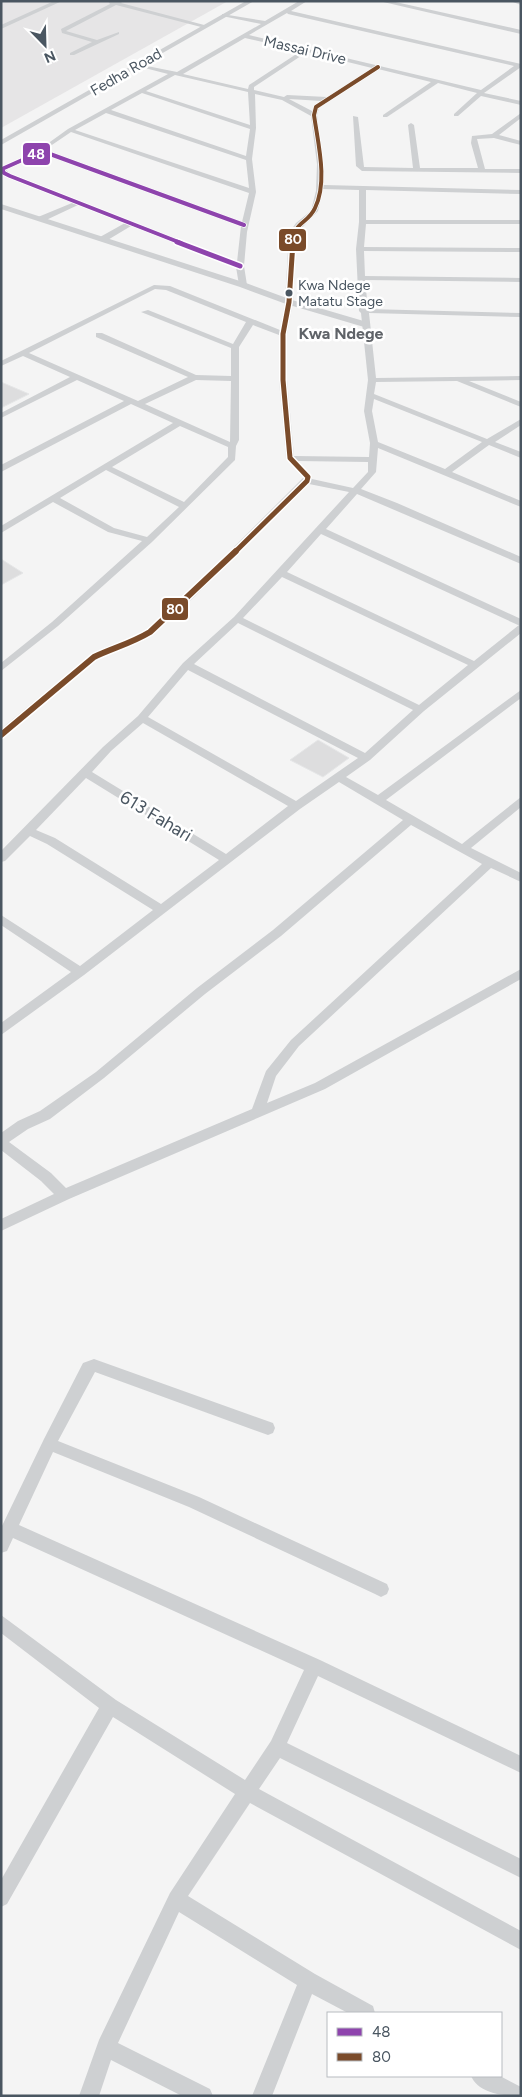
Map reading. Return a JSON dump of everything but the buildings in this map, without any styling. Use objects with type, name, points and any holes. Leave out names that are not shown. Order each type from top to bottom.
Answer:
[{"type":"street","points":[[1,27],[59,1]]},
{"type":"street","name":"Fedha Road","points":[[1,143],[251,1]]},
{"type":"street","points":[[240,266],[131,224],[2,171],[2,169],[38,153],[70,130],[105,110],[245,36],[304,1]]},
{"type":"street","points":[[382,1],[521,32]]},
{"type":"street","points":[[515,1],[521,2]]},
{"type":"street","points":[[98,42],[68,34],[64,30],[115,2],[204,26]]},
{"type":"street","points":[[288,12],[520,65]]},
{"type":"street","points":[[224,15],[266,23]]},
{"type":"street","points":[[72,54],[117,33]]},
{"type":"street","name":"Massai Drive","points":[[245,36],[437,81],[521,103]]},
{"type":"street","points":[[243,285],[240,266],[244,225],[253,192],[249,159],[253,128],[251,86],[306,50]]},
{"type":"street","points":[[139,65],[277,97],[290,101],[314,116]]},
{"type":"street","points":[[456,115],[481,93],[520,65]]},
{"type":"street","points":[[1,735],[94,657],[112,648],[134,641],[150,632],[190,596],[307,481],[308,477],[306,474],[290,458],[283,380],[283,334],[289,302],[294,233],[298,223],[314,211],[321,187],[314,116],[318,105],[378,67]]},
{"type":"street","points":[[385,116],[437,81]]},
{"type":"street","points":[[141,91],[253,128]]},
{"type":"street","points":[[277,97],[327,99]]},
{"type":"street","points":[[105,110],[249,159]]},
{"type":"street","points":[[494,136],[521,115]]},
{"type":"street","points":[[355,117],[360,168],[366,170],[521,171]]},
{"type":"street","points":[[411,125],[417,171]]},
{"type":"street","points":[[506,125],[521,128]]},
{"type":"street","points":[[70,130],[253,192]]},
{"type":"street","points":[[482,170],[474,138],[494,136],[521,143]]},
{"type":"street","points":[[38,153],[50,154],[244,225]]},
{"type":"street","points":[[321,187],[521,192]]},
{"type":"street","points":[[1,858],[85,774],[107,748],[142,718],[187,665],[237,618],[320,530],[339,507],[357,491],[372,472],[374,443],[368,411],[372,380],[364,324],[361,278],[360,249],[364,222],[362,188]]},
{"type":"street","points":[[41,220],[80,202]]},
{"type":"street","points":[[1,206],[243,285],[289,302],[364,324]]},
{"type":"street","points":[[364,222],[521,222]]},
{"type":"street","points":[[103,239],[131,224]]},
{"type":"street","points":[[360,249],[521,250]]},
{"type":"street","points":[[361,278],[521,280]]},
{"type":"street","points":[[1,364],[154,287],[167,288],[283,334]]},
{"type":"street","points":[[363,311],[521,315]]},
{"type":"street","points":[[145,312],[235,347]]},
{"type":"street","points":[[1,668],[55,624],[149,540],[232,458],[232,446],[235,440],[235,347],[252,321]]},
{"type":"street","points":[[98,334],[195,377],[234,379]]},
{"type":"street","points":[[22,353],[232,446]]},
{"type":"street","points":[[1,416],[77,377]]},
{"type":"street","points":[[139,404],[195,377]]},
{"type":"street","points":[[372,380],[521,378]]},
{"type":"street","points":[[456,379],[521,405]]},
{"type":"street","points":[[370,395],[521,455]]},
{"type":"street","points":[[1,469],[130,400]]},
{"type":"street","points":[[446,473],[488,442],[521,421]]},
{"type":"street","points":[[1,530],[179,423]]},
{"type":"street","points":[[374,443],[521,504]]},
{"type":"street","points":[[290,458],[374,460]]},
{"type":"street","points":[[106,468],[185,506]]},
{"type":"street","points":[[307,481],[357,491],[404,509],[521,561]]},
{"type":"street","points":[[54,499],[111,530],[149,540]]},
{"type":"street","points":[[320,530],[521,623]]},
{"type":"street","points":[[281,572],[475,665]]},
{"type":"street","points":[[237,618],[420,709]]},
{"type":"street","points":[[1,1030],[80,972],[296,806],[366,758],[420,709],[521,628]]},
{"type":"street","points":[[187,665],[366,758]]},
{"type":"street","points":[[378,800],[521,693]]},
{"type":"street","points":[[142,718],[296,806]]},
{"type":"street","name":"613 Fahari","points":[[85,774],[226,859]]},
{"type":"street","points":[[339,777],[410,820],[489,864],[521,878]]},
{"type":"street","points":[[463,849],[521,801]]},
{"type":"street","points":[[64,1195],[46,1177],[1,1141],[23,1124],[45,1115],[100,1075],[202,991],[277,933],[410,820]]},
{"type":"street","points":[[30,831],[51,841],[161,909]]},
{"type":"street","points":[[258,1112],[266,1080],[276,1064],[289,1050],[489,864]]},
{"type":"street","points":[[1,919],[80,972]]},
{"type":"street","points":[[1,1225],[64,1195],[320,1086],[521,973]]},
{"type":"street","points":[[1,1546],[49,1444],[88,1368],[94,1365],[268,1428]]},
{"type":"street","points":[[49,1444],[194,1502],[381,1589]]},
{"type":"street","points":[[10,1529],[314,1666],[521,1765]]},
{"type":"street","points":[[1,1623],[110,1706],[246,1791],[521,1941]]},
{"type":"street","points":[[89,2096],[106,2047],[176,1899],[277,1747],[314,1666]]},
{"type":"street","points":[[1,1898],[110,1706]]},
{"type":"street","points":[[277,1747],[521,1869]]},
{"type":"street","points":[[176,1899],[308,1981],[364,2012]]},
{"type":"street","points":[[262,2096],[308,1981]]},
{"type":"street","points":[[106,2047],[203,2096]]},
{"type":"street","points":[[483,2077],[519,2096]]},
{"type":"shaded area","points":[[1,1],[228,1],[1,128]]},
{"type":"transit line","name":"80","points":[[1,735],[94,657],[112,648],[135,641],[150,632],[190,596],[307,481],[308,477],[290,458],[283,380],[283,334],[289,302],[293,233],[298,225],[314,211],[318,202],[321,178],[314,115],[316,107],[378,67]]},
{"type":"transit line","name":"48","points":[[240,266],[10,176],[4,173],[2,169],[38,153],[50,154],[244,225]]},
{"type":"place","name":"Kwa Ndege Matatu Stage","points":[[289,293]]},
{"type":"district","name":"Kwa Ndege","points":[[341,333]]}]
